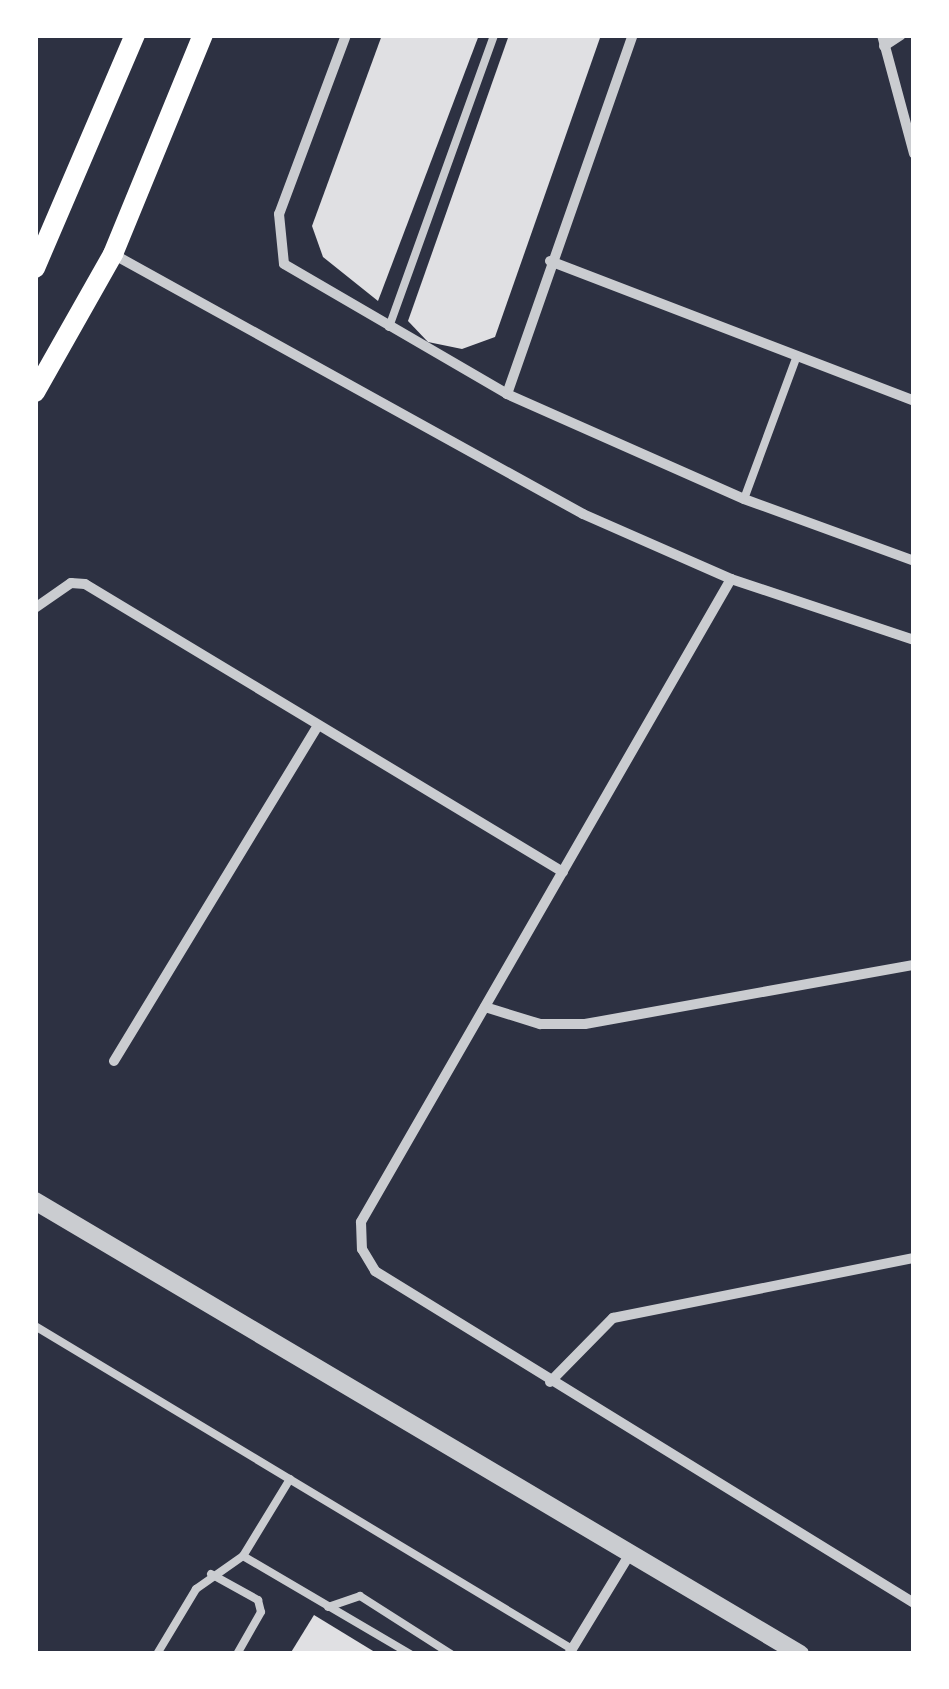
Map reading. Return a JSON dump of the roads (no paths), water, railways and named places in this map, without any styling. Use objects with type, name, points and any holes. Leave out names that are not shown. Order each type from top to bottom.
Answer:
[{"type":"main road","points":[[35,268],[135,35]]},
{"type":"main road","points":[[35,392],[113,254],[202,35]]},
{"type":"street","points":[[346,35],[279,214],[278,244],[284,264],[388,329],[508,394],[744,499],[914,561]]},
{"type":"street","points":[[508,394],[550,261],[634,35]]},
{"type":"street","points":[[901,35],[883,40],[914,154]]},
{"type":"street","points":[[113,254],[583,514],[732,578],[914,640]]},
{"type":"street","points":[[550,261],[914,400]]},
{"type":"street","points":[[732,578],[361,1222],[362,1249],[375,1271],[914,1603]]},
{"type":"street","points":[[35,608],[71,583],[85,584],[563,872]]},
{"type":"street","points":[[114,1061],[318,725]]},
{"type":"street","points":[[485,1007],[540,1024],[585,1024],[914,965]]},
{"type":"street","points":[[35,1201],[800,1654]]},
{"type":"street","points":[[550,1382],[613,1318],[914,1258]]},
{"type":"street","points":[[570,1651],[631,1552]]},
{"type":"lane","points":[[388,329],[494,35]]},
{"type":"lane","points":[[744,499],[798,356]]},
{"type":"lane","points":[[35,1326],[570,1651]]},
{"type":"lane","points":[[156,1654],[212,1574],[244,1556],[290,1480]]},
{"type":"lane","points":[[244,1556],[410,1654]]},
{"type":"lane","points":[[212,1574],[258,1600],[261,1612],[237,1654]]},
{"type":"lane","points":[[328,1607],[360,1596],[450,1654]]}]
